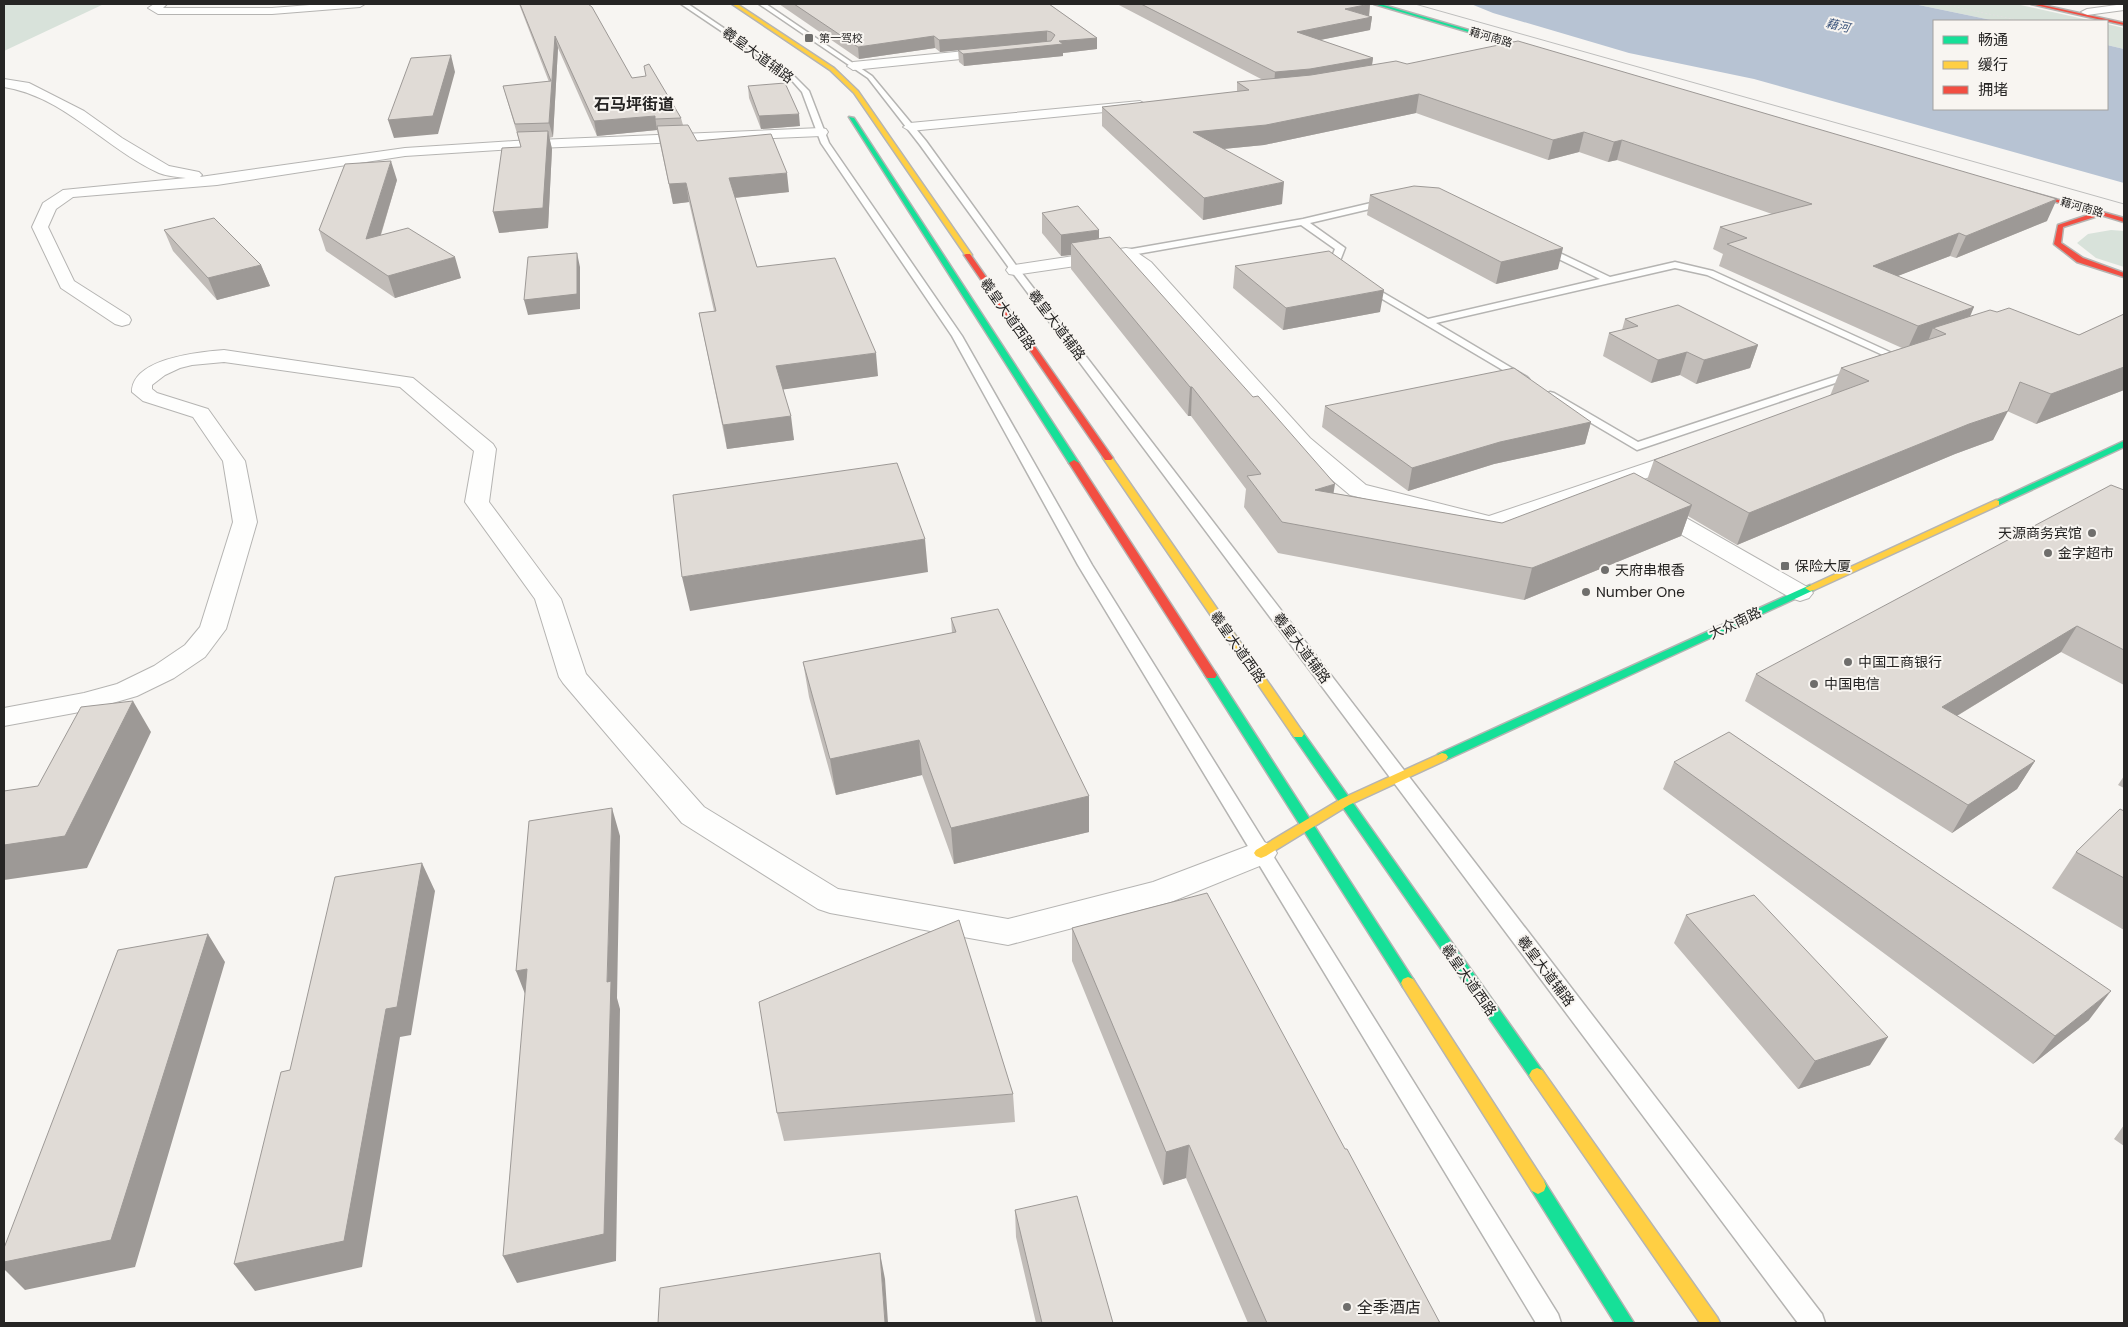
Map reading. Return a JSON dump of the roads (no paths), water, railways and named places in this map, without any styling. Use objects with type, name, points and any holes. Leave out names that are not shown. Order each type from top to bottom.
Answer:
[{"type":"main road","name":"藉河南路","points":[[1376,4],[1560,57]]},
{"type":"main road","points":[[2033,4],[2106,20]]},
{"type":"main road","points":[[2050,4],[2124,20]]},
{"type":"main road","name":"羲皇大道西路","points":[[731,9],[799,61]]},
{"type":"main road","name":"羲皇大道西路","points":[[731,9],[832,69],[856,92],[1345,802],[1711,1323]]},
{"type":"main road","points":[[2108,20],[2124,24]]},
{"type":"main road","name":"羲皇大道西路","points":[[847,111],[1308,824],[1625,1323]]},
{"type":"main road","name":"藉河南路","points":[[2006,186],[2124,220]]},
{"type":"main road","points":[[2101,213],[2060,226],[2057,244],[2080,260],[2124,275]]},
{"type":"main road","name":"大众南路","points":[[1261,853],[1345,802],[2124,444]]},
{"type":"street","points":[[162,4],[154,8],[158,10],[263,11],[360,4]]},
{"type":"street","points":[[2087,12],[2124,7]]},
{"type":"street","points":[[1493,52],[1522,46]]},
{"type":"street","points":[[853,66],[1010,51]]},
{"type":"street","points":[[4,83],[24,86],[79,114],[117,141],[165,170],[218,180]]},
{"type":"street","points":[[910,127],[1153,103]]},
{"type":"street","points":[[122,320],[68,284],[40,227],[49,206],[69,193],[218,180],[405,152],[514,145],[821,132]]},
{"type":"street","points":[[1015,270],[1126,253],[1145,266],[1302,443],[1358,490],[1490,523],[1702,452]]},
{"type":"street","points":[[4,717],[85,702],[127,690],[164,672],[195,651],[213,629],[245,522],[234,462],[201,413],[150,397],[142,392],[142,386],[147,378],[173,364],[224,356],[406,382],[485,449],[477,502],[548,598],[573,677],[693,816],[830,900],[1008,932],[1159,893],[1261,853]]},
{"type":"street","points":[[1609,483],[1800,593]]},
{"type":"lane","name":"羲皇大道辅路","points":[[684,4],[790,75],[805,91],[825,143],[957,336],[1085,565],[1550,1323]]},
{"type":"lane","name":"羲皇大道辅路","points":[[762,4],[870,77],[910,127],[1015,270],[1813,1323]]},
{"type":"lane","points":[[1126,253],[1303,222],[1397,200]]},
{"type":"lane","points":[[1303,222],[1340,248],[1333,267],[1637,446],[1901,358],[1710,273],[1675,265],[1427,322]]},
{"type":"lane","points":[[1530,242],[1609,280]]},
{"type":"water","name":"藉河","points":[[1471,4],[1914,4],[1991,20],[1933,20],[1933,110],[2108,110],[2108,45],[2124,49],[2124,183],[1754,79],[1629,53],[1493,13]]},
{"type":"tram line","points":[[1415,4],[2124,204]]},
{"type":"place","name":"第一驾校","points":[[809,38]]},
{"type":"place","name":"天源商务宾馆","points":[[2092,533]]},
{"type":"place","name":"金字超市","points":[[2048,553]]},
{"type":"place","name":"保险大厦","points":[[1785,566]]},
{"type":"place","name":"天府串根香","points":[[1605,570]]},
{"type":"place","name":"Number One","points":[[1586,592]]},
{"type":"place","name":"中国工商银行","points":[[1848,662]]},
{"type":"place","name":"中国电信","points":[[1814,684]]},
{"type":"place","name":"全季酒店","points":[[1347,1307]]},
{"type":"district","name":"石马坪街道","points":[[634,104]]}]
